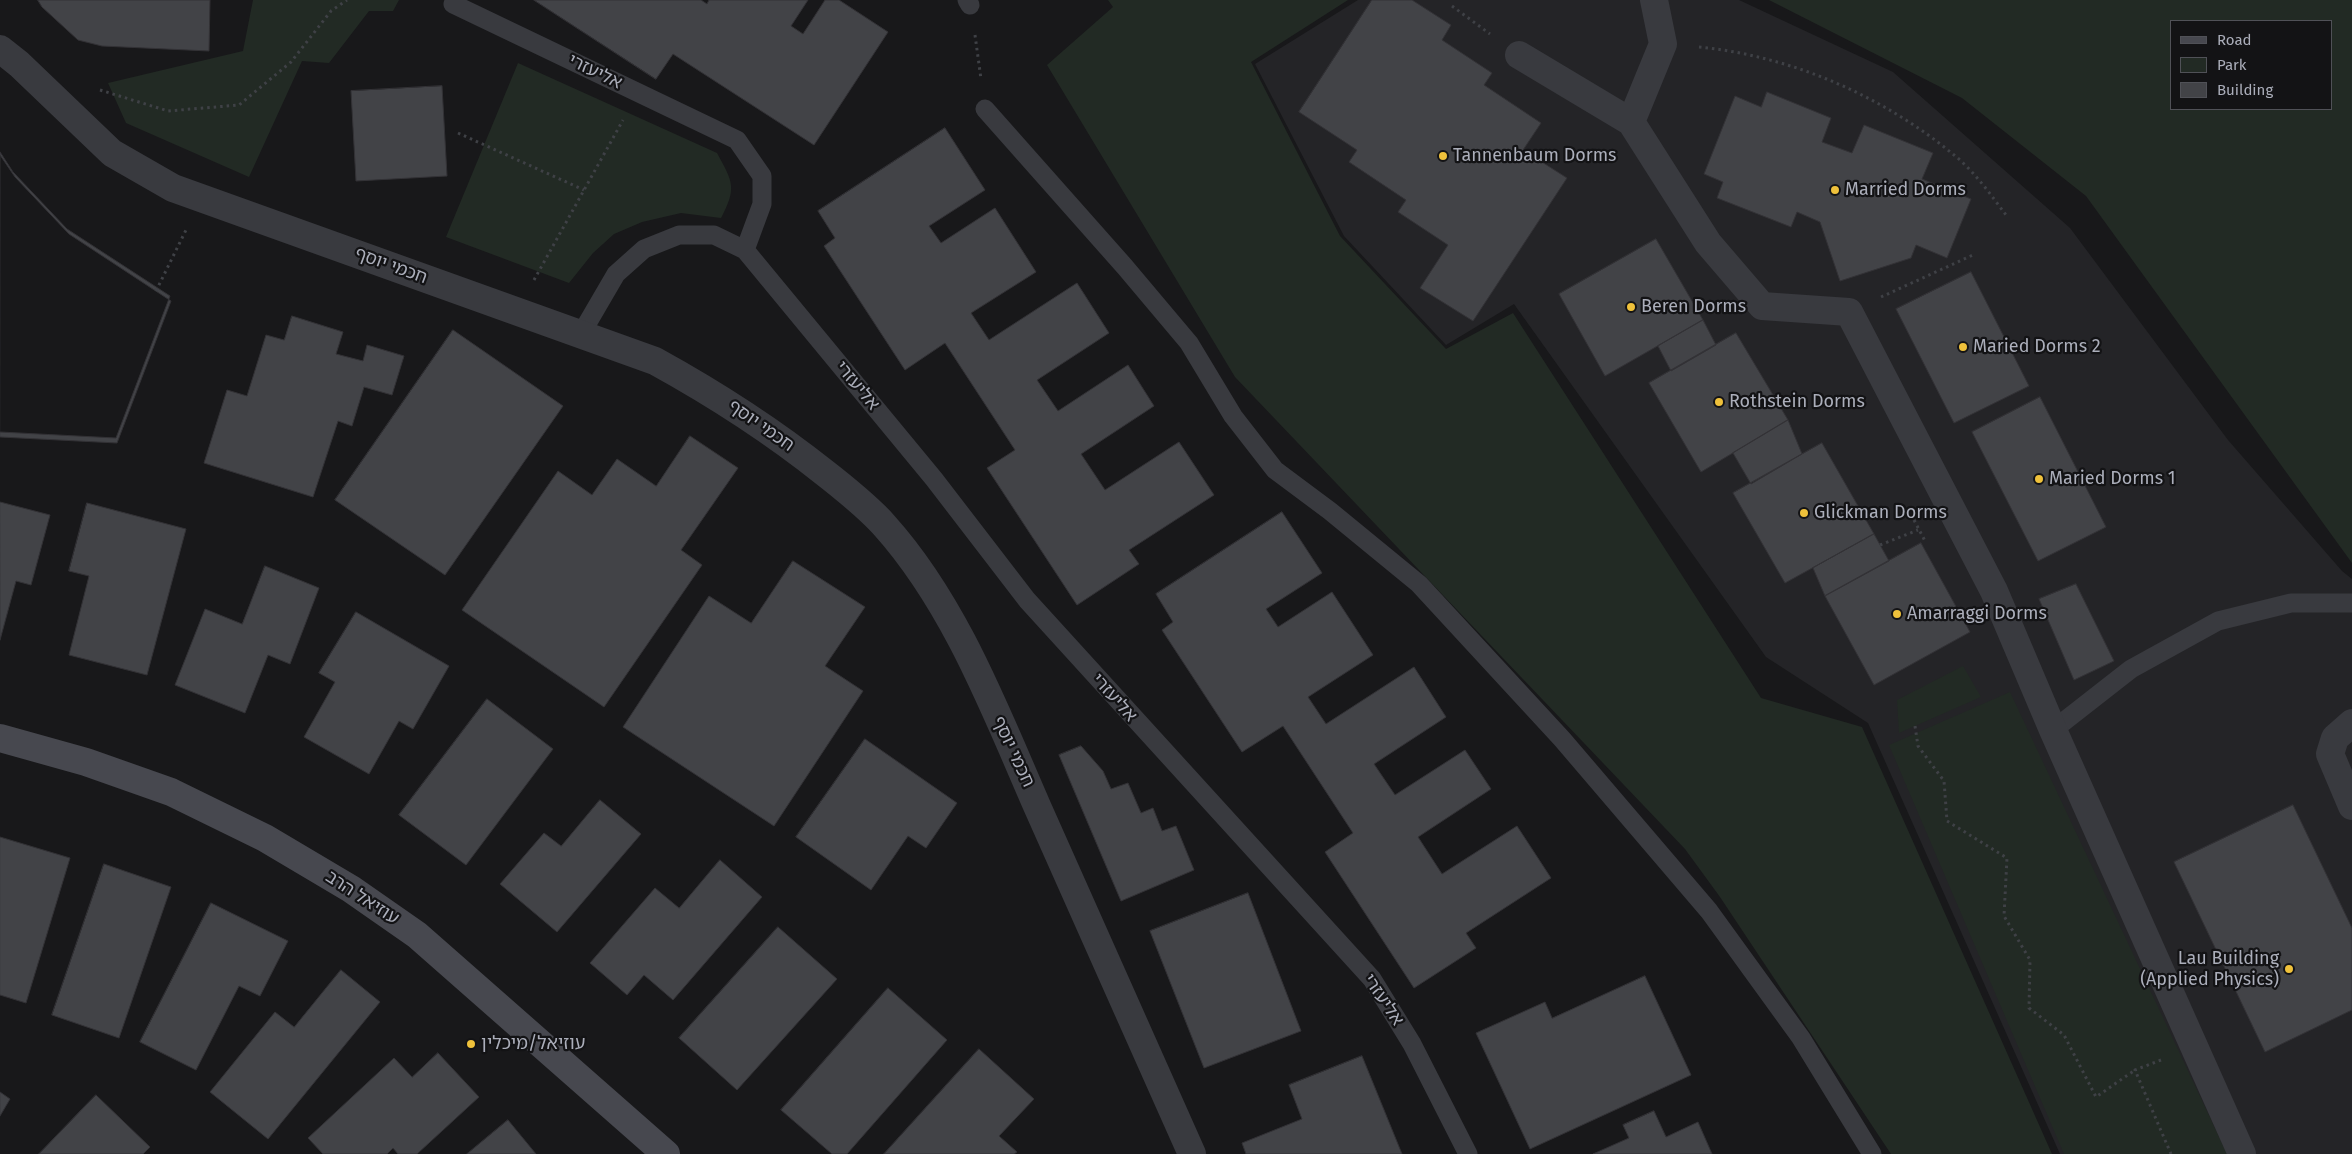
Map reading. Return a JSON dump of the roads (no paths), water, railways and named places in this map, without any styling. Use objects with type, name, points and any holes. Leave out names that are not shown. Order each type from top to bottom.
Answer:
[{"type":"street","points":[[1631,122],[1663,44],[1654,0]]},
{"type":"street","name":"חכמי יוסף","points":[[0,49],[19,64],[112,153],[173,188],[656,361],[714,394],[794,448],[857,499],[883,524],[915,562],[940,600],[997,717],[1192,1154]]},
{"type":"street","points":[[1519,55],[1631,122],[1708,243],[1762,306],[1849,312],[1994,591],[2053,730],[2242,1154]]},
{"type":"street","points":[[2352,723],[2335,738],[2330,754],[2352,806]]},
{"type":"street","name":"עוזיאל הרב","points":[[0,738],[86,762],[171,792],[265,838],[351,889],[417,935],[666,1154]]},
{"type":"lane","name":"אליעזרי","points":[[453,4],[737,140],[762,176],[762,204],[744,250]]},
{"type":"lane","points":[[985,109],[1125,267],[1189,343],[1233,416],[1275,470],[1330,511],[1419,584],[1562,739],[1708,911],[1801,1038],[1872,1154]]},
{"type":"lane","name":"אליעזרי","points":[[581,334],[616,274],[644,249],[679,235],[714,235],[744,250],[934,479],[1027,600],[1372,979],[1412,1044],[1468,1154]]},
{"type":"lane","points":[[2053,730],[2131,668],[2218,620],[2291,603],[2352,603]]},
{"type":"place","name":"Tannenbaum Dorms","points":[[1443,156]]},
{"type":"place","name":"Married Dorms","points":[[1835,190]]},
{"type":"place","name":"Beren Dorms","points":[[1631,307]]},
{"type":"place","name":"Maried Dorms 2","points":[[1963,347]]},
{"type":"place","name":"Rothstein Dorms","points":[[1719,402]]},
{"type":"place","name":"Maried Dorms 1","points":[[2039,479]]},
{"type":"place","name":"Glickman Dorms","points":[[1804,513]]},
{"type":"place","name":"Amarraggi Dorms","points":[[1897,614]]},
{"type":"place","name":"Lau Building (Applied Physics)","points":[[2289,969]]},
{"type":"place","name":"עוזיאל/מיכלין","points":[[471,1044]]}]
